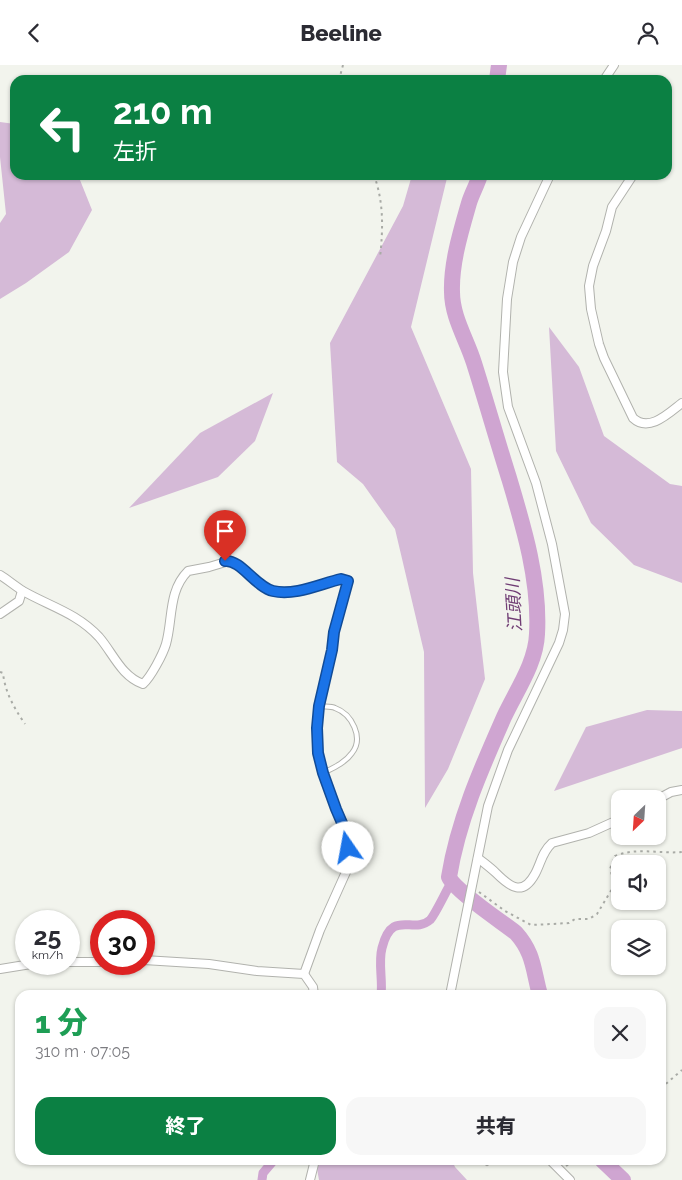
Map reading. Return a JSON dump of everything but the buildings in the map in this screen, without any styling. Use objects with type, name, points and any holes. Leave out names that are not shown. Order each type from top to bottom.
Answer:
[{"type":"street","points":[[451,990],[488,806],[508,750],[563,631],[565,614],[552,543],[536,483],[508,407],[503,371],[507,299],[513,263],[521,237],[548,180]]},
{"type":"street","points":[[630,180],[612,207],[606,231],[593,266],[589,286],[591,309],[604,358],[633,418],[640,423],[650,423],[682,403]]},
{"type":"street","points":[[0,575],[22,591],[76,617],[99,637],[133,681],[143,684],[150,678],[166,644],[171,604],[181,579],[188,571],[229,561],[236,564],[265,588],[283,592],[297,591],[344,579],[348,581],[334,632],[332,650],[319,706],[318,753],[323,773],[348,837],[346,872],[320,929],[304,974]]},
{"type":"street","points":[[0,614],[19,601],[22,591]]},
{"type":"street","points":[[666,795],[682,789]]},
{"type":"street","points":[[478,859],[502,880],[515,888],[522,888],[528,885],[536,873],[538,862],[552,843],[589,833],[611,823]]},
{"type":"street","points":[[155,961],[209,963],[257,971],[304,974]]},
{"type":"street","points":[[0,969],[15,967]]},
{"type":"street","points":[[304,974],[313,990]]},
{"type":"street","points":[[310,1180],[314,1165]]},
{"type":"street","points":[[555,1165],[570,1180]]},
{"type":"lane","points":[[319,706],[336,708],[352,721],[358,737],[353,753],[341,764],[323,773]]},
{"type":"path","points":[[375,180],[382,205],[383,229],[380,258]]},
{"type":"path","points":[[0,671],[3,673],[13,707],[25,724]]},
{"type":"path","points":[[472,886],[494,903],[531,925],[569,923],[575,919],[589,919],[597,914],[615,884],[610,869],[615,856],[627,851],[664,854],[682,852]]},
{"type":"path","points":[[666,1084],[682,1070]]},
{"type":"shaded area","points":[[0,122],[10,123],[10,180],[80,180],[92,210],[69,252],[0,299],[0,223],[6,214],[0,157]]},
{"type":"shaded area","points":[[411,180],[447,180],[411,327],[471,469],[473,573],[485,679],[448,769],[425,808],[424,652],[395,529],[363,484],[337,462],[330,343],[403,206]]},
{"type":"shaded area","points":[[549,327],[579,367],[604,436],[670,484],[682,486],[682,583],[634,565],[591,523],[556,451]]},
{"type":"shaded area","points":[[273,393],[255,441],[218,477],[129,508],[200,433]]},
{"type":"shaded area","points":[[647,710],[682,711],[682,748],[554,791],[586,727]]},
{"type":"shaded area","points":[[319,1165],[454,1165],[467,1180],[319,1180],[317,1169]]},
{"type":"waterway","name":"江頭川","points":[[498,75],[499,65]]},
{"type":"waterway","name":"江頭川","points":[[478,180],[469,203],[457,247],[452,281],[454,310],[471,354],[525,535],[536,594],[537,634],[533,656],[525,677],[504,717],[464,815],[449,877],[460,890],[516,933],[522,940],[530,955],[539,990]]},
{"type":"waterway","points":[[381,990],[381,954],[386,936],[391,929],[397,926],[423,924],[430,920],[451,883]]},
{"type":"waterway","points":[[262,1180],[263,1173],[270,1165]]},
{"type":"waterway","name":"江頭川","points":[[607,1165],[623,1180]]},
{"type":"route","points":[[225,561],[236,564],[265,588],[275,591],[297,591],[341,579],[348,581],[334,632],[332,650],[319,706],[317,728],[318,753],[323,773],[348,837],[348,848]]}]
